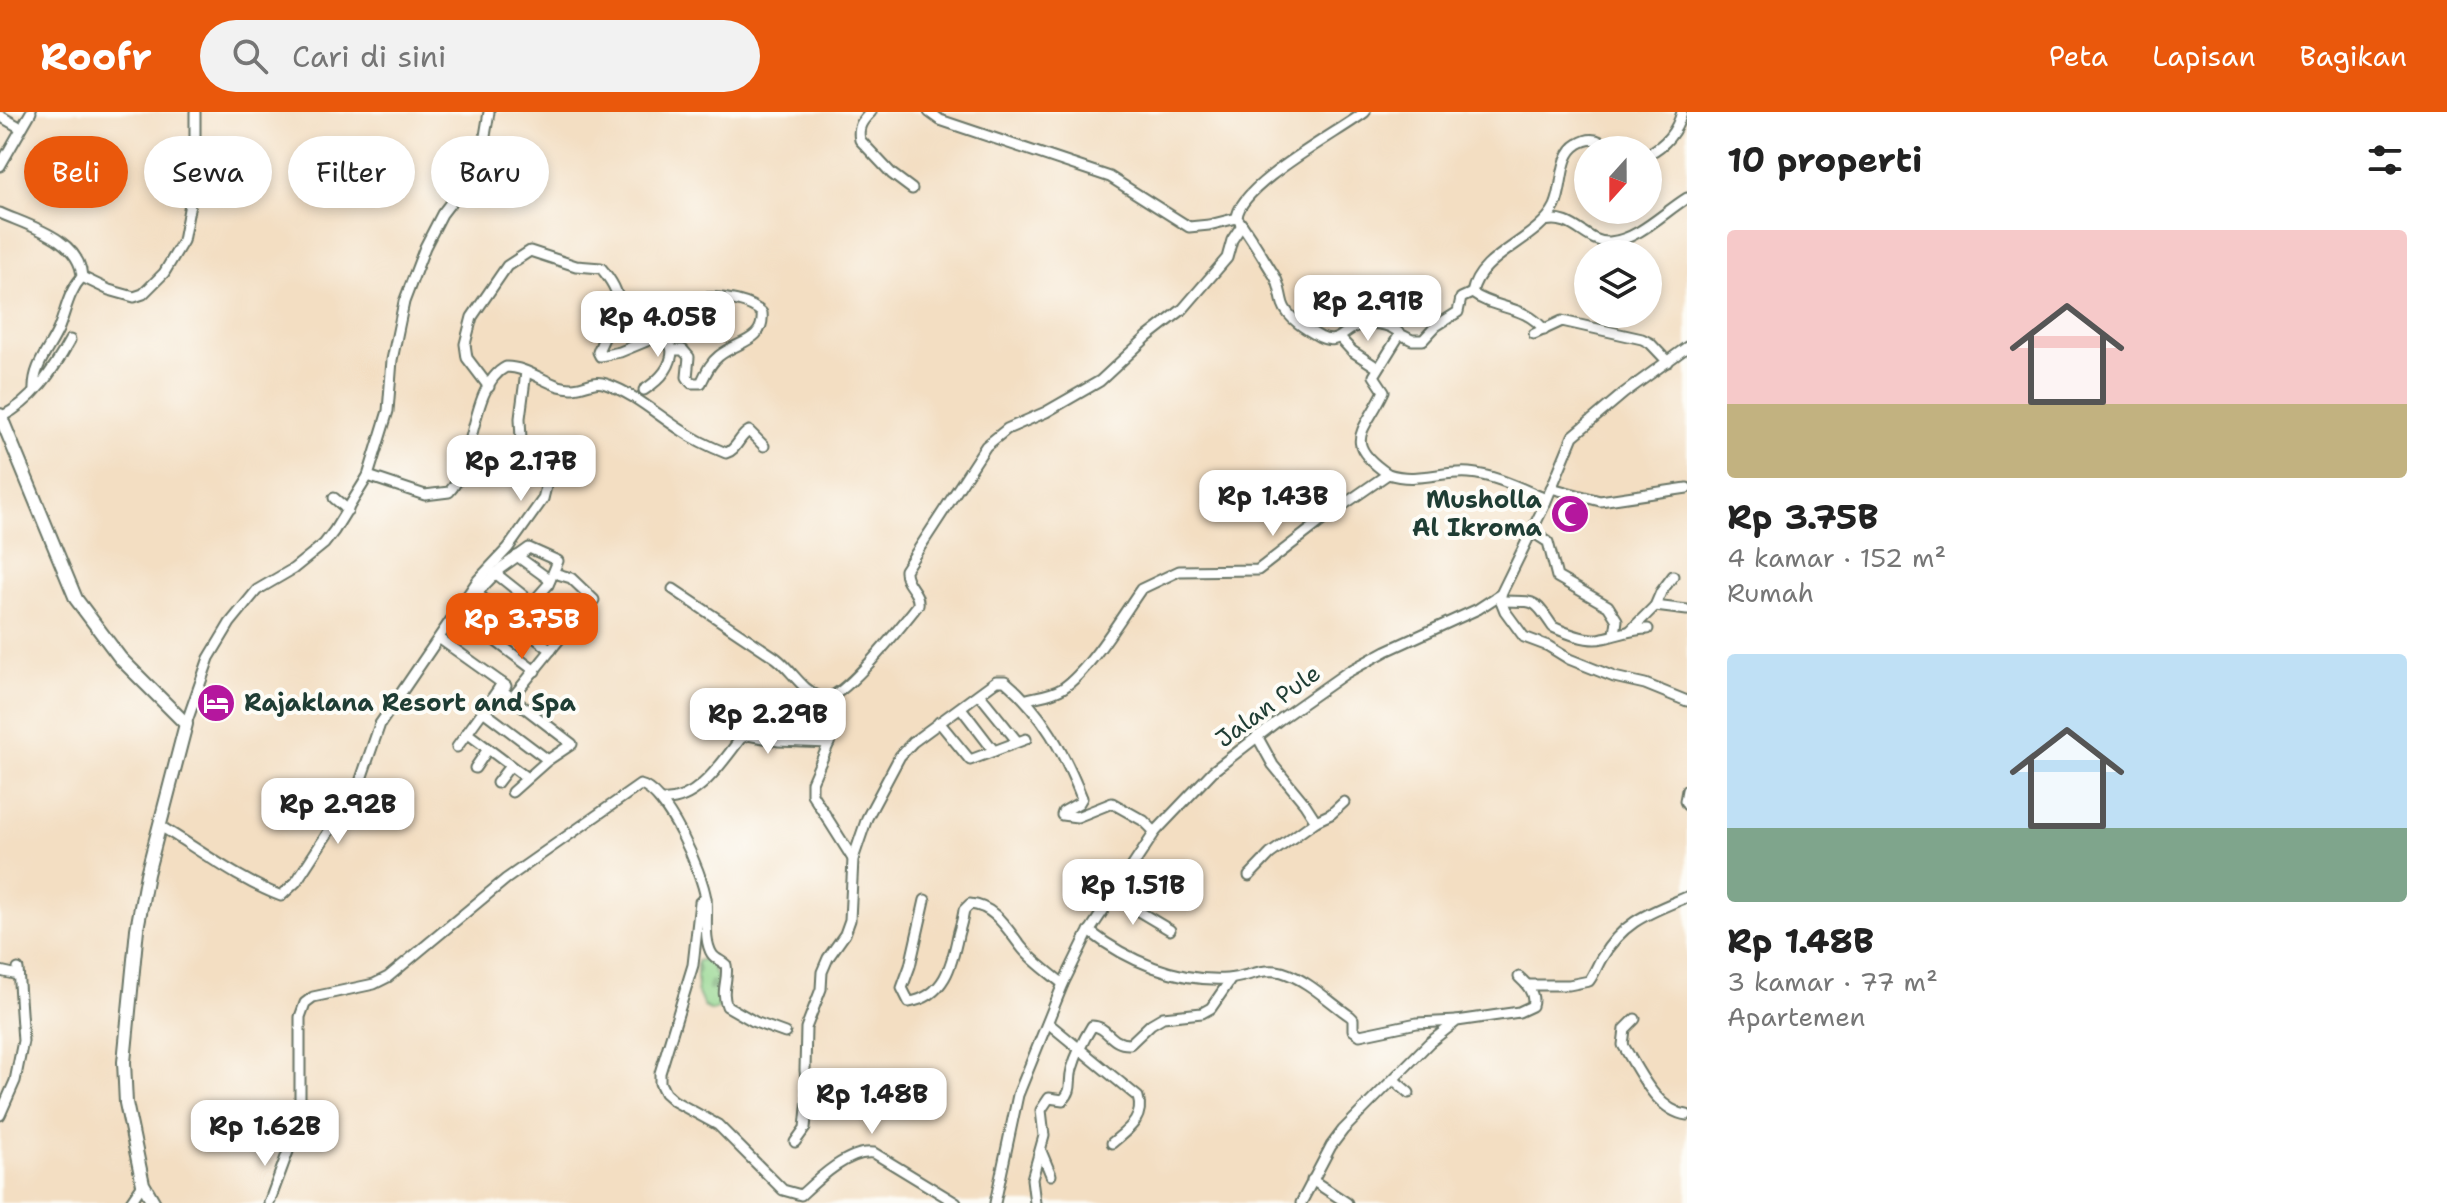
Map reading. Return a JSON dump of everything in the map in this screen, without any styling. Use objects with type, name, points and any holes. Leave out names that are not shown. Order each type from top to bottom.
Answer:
[{"type":"main road","points":[[0,416],[76,599],[121,659],[186,724],[147,874],[137,929],[123,1074],[143,1184],[154,1203]]},
{"type":"street","points":[[0,166],[31,112]]},
{"type":"street","points":[[0,213],[63,243],[73,253],[82,277],[109,290],[134,297],[148,290],[172,262],[183,241],[193,191],[195,112]]},
{"type":"street","points":[[186,724],[209,658],[230,623],[257,590],[293,569],[324,544],[368,476],[388,411],[392,360],[404,302],[425,247],[442,214],[465,184],[482,154],[489,112]]},
{"type":"street","points":[[871,112],[861,122],[860,140],[892,174],[912,189]]},
{"type":"street","points":[[929,112],[940,120],[1110,177],[1189,227],[1239,221]]},
{"type":"street","points":[[673,589],[776,658],[796,681],[820,697],[830,699],[853,681],[918,605],[918,596],[906,580],[905,570],[986,446],[1007,429],[1046,412],[1100,381],[1147,337],[1183,309],[1227,258],[1239,221],[1239,208],[1277,171],[1365,112]]},
{"type":"street","points":[[1662,147],[1678,126],[1682,112]]},
{"type":"street","points":[[0,116],[21,128]]},
{"type":"street","points":[[1472,293],[1475,278],[1543,221],[1554,208],[1570,151],[1574,147]]},
{"type":"street","points":[[1543,221],[1558,219],[1610,242],[1635,233],[1687,198]]},
{"type":"street","points":[[1239,221],[1273,274],[1281,289],[1283,304],[1293,318],[1328,340],[1340,338],[1354,328],[1370,324],[1388,326],[1412,340],[1423,340],[1436,326],[1458,312],[1461,298],[1472,293]]},
{"type":"street","points":[[489,387],[467,358],[465,344],[472,317],[507,266],[530,251],[576,266],[601,268],[613,282],[620,298],[619,307],[606,330],[598,352],[600,356],[620,352],[666,333]]},
{"type":"street","points":[[34,390],[39,363],[58,330],[74,286],[82,277]]},
{"type":"street","points":[[1472,293],[1488,302],[1533,317],[1539,332],[1562,321],[1642,339],[1668,362]]},
{"type":"street","points":[[644,390],[658,380],[671,359],[672,350],[664,321],[668,312],[700,298],[735,298],[762,313],[763,323],[757,334],[722,353],[709,367],[701,383],[691,383],[687,377],[687,353],[678,348],[672,350]]},
{"type":"street","points":[[1400,334],[1374,378],[1384,391],[1364,425],[1360,443],[1368,460],[1388,474],[1404,479],[1469,473],[1546,499]]},
{"type":"street","points":[[1340,338],[1352,351],[1378,368]]},
{"type":"street","points":[[0,416],[11,412],[47,380],[70,340]]},
{"type":"street","points":[[1501,598],[1573,436],[1624,393],[1687,347]]},
{"type":"street","points":[[368,476],[425,495],[449,492],[458,481],[472,428],[489,387],[502,368],[511,366],[566,388],[585,388],[595,381],[615,388],[634,397],[682,431],[723,452],[731,452],[748,431],[764,446]]},
{"type":"street","points":[[443,636],[478,580],[508,548],[543,499],[551,466],[521,440],[520,418],[526,372]]},
{"type":"street","points":[[1027,699],[1054,693],[1065,687],[1081,671],[1141,589],[1150,583],[1179,571],[1258,570],[1388,474]]},
{"type":"street","points":[[1551,488],[1600,501],[1687,488]]},
{"type":"street","points":[[334,498],[348,510]]},
{"type":"street","points":[[1530,535],[1537,535],[1548,542],[1557,577],[1608,606],[1617,620],[1615,634]]},
{"type":"street","points":[[160,826],[238,876],[281,896],[296,882],[359,785],[380,724],[429,653],[495,573],[529,548],[558,561],[552,576],[533,602]]},
{"type":"street","points":[[517,556],[552,576],[571,578],[594,600]]},
{"type":"street","points":[[495,573],[567,630],[513,696]]},
{"type":"street","points":[[1631,630],[1655,606],[1673,576]]},
{"type":"street","points":[[476,593],[551,650]]},
{"type":"street","points":[[1501,598],[1533,602],[1545,613],[1553,627],[1587,638],[1603,639],[1631,630],[1648,629]]},
{"type":"street","points":[[1501,598],[1524,637],[1591,668],[1645,684],[1687,701]]},
{"type":"street","name":"Jalan Pule","points":[[995,1203],[1018,1095],[1063,984],[1089,931],[1155,832],[1213,771],[1346,673],[1501,598]]},
{"type":"street","points":[[1655,606],[1687,610]]},
{"type":"street","points":[[460,614],[535,671]]},
{"type":"street","points":[[443,636],[572,744],[548,760],[512,792]]},
{"type":"street","points":[[795,1142],[805,1128],[808,1098],[806,1028],[821,989],[822,972],[850,920],[853,859],[867,818],[900,756],[939,722],[996,681],[1005,681],[1027,699],[1054,736],[1082,798],[1062,815],[1077,817],[1112,803],[1144,821],[1155,832]]},
{"type":"street","points":[[457,747],[500,686]]},
{"type":"street","points":[[939,722],[970,760],[1021,740],[979,694]]},
{"type":"street","points":[[830,699],[832,729],[812,782],[812,794],[853,859]]},
{"type":"street","points":[[961,708],[994,751]]},
{"type":"street","points":[[483,711],[548,760]]},
{"type":"street","points":[[467,733],[527,778]]},
{"type":"street","points":[[662,800],[673,801],[709,778],[741,738],[748,735],[779,741],[829,743]]},
{"type":"street","points":[[1257,736],[1273,765],[1316,821]]},
{"type":"street","points":[[475,768],[488,749]]},
{"type":"street","points":[[497,783],[510,766]]},
{"type":"street","points":[[269,1203],[300,1119],[300,1017],[305,1003],[313,997],[374,984],[388,977],[506,879],[640,785],[648,787],[662,800],[686,845],[706,898],[710,950],[728,970],[724,988],[727,1006],[755,1022],[785,1033]]},
{"type":"street","points":[[1687,790],[1687,805]]},
{"type":"street","points":[[1249,876],[1270,854],[1344,802]]},
{"type":"street","points":[[1113,896],[1170,930]]},
{"type":"street","points":[[1528,985],[1569,985],[1589,981],[1601,958],[1638,917],[1687,897]]},
{"type":"street","points":[[706,898],[700,902],[693,965],[660,1073],[665,1093],[718,1125],[783,1190],[801,1195],[847,1159],[865,1152],[874,1153],[956,1203]]},
{"type":"street","points":[[925,900],[902,988],[909,1002],[926,997],[946,978],[951,969],[964,910],[970,904],[984,907],[1000,919],[1024,951],[1063,984]]},
{"type":"street","points":[[1089,931],[1112,949],[1148,966],[1198,978],[1231,979],[1270,970],[1296,978],[1350,1016],[1353,1030],[1360,1035],[1417,1023],[1457,1021],[1529,1009],[1534,1002],[1528,985],[1519,977]]},
{"type":"street","points":[[0,971],[18,972],[23,1015],[23,1041],[15,1081],[0,1115]]},
{"type":"street","points":[[1035,1203],[1032,1179],[1044,1132],[1042,1108],[1049,1098],[1063,1100],[1070,1093],[1071,1071],[1089,1029],[1094,1025],[1117,1043],[1130,1044],[1163,1017],[1202,1013],[1211,1008],[1231,979]]},
{"type":"street","points":[[1635,1019],[1625,1029],[1623,1045],[1655,1094],[1678,1114],[1687,1115]]},
{"type":"street","points":[[1301,1203],[1331,1146],[1343,1130],[1429,1043],[1457,1021]]},
{"type":"street","points":[[1048,1023],[1138,1097],[1141,1110],[1138,1118],[1112,1143]]},
{"type":"street","points":[[1394,1080],[1409,1093]]},
{"type":"street","points":[[1041,1151],[1051,1175]]},
{"type":"street","points":[[1312,1180],[1347,1203]]},
{"type":"street","points":[[130,1203],[143,1184]]},
{"type":"green space","points":[[697,961],[712,961],[714,973],[726,988],[723,1007],[712,1011],[704,1007],[697,991]]},
{"type":"place","name":"Musholla Al Ikroma","points":[[1570,514]]},
{"type":"place","name":"Rajaklana Resort and Spa","points":[[216,703]]}]
